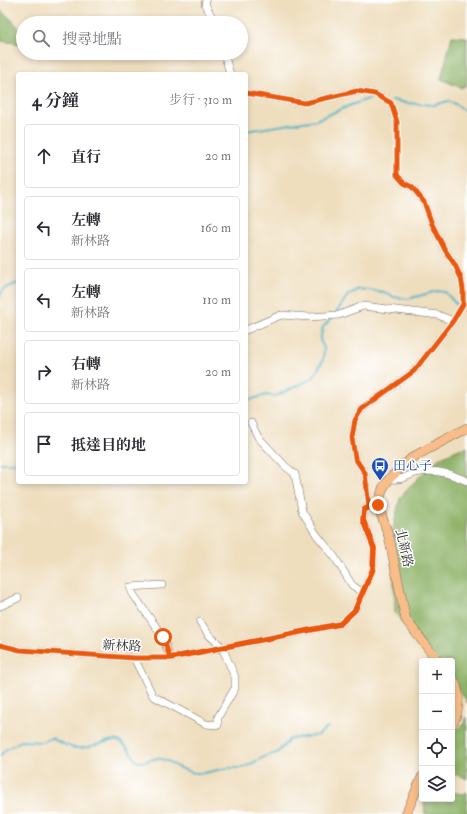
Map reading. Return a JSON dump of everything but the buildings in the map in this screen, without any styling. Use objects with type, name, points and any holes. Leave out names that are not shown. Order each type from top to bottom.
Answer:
[{"type":"main road","points":[[373,506],[389,479],[413,457],[467,428]]},
{"type":"main road","name":"北新路","points":[[373,506],[389,537],[406,620],[436,658]]},
{"type":"main road","points":[[455,684],[458,690],[458,707],[455,716]]},
{"type":"main road","points":[[406,814],[419,784]]},
{"type":"street","points":[[206,0],[205,4],[211,16]]},
{"type":"street","points":[[226,60],[229,72]]},
{"type":"street","points":[[248,93],[305,103],[357,91],[375,94],[391,103],[397,122],[397,175],[404,183],[412,187],[424,202],[432,224],[461,278],[463,289],[462,304],[453,321],[414,371],[362,409],[355,420],[352,438],[355,458],[366,473],[367,498],[373,506]]},
{"type":"street","points":[[248,329],[281,315],[309,317],[339,315],[363,306],[438,315],[453,321]]},
{"type":"street","points":[[251,423],[258,437],[285,466],[295,474],[302,511],[316,534],[334,556],[352,585],[363,593]]},
{"type":"street","points":[[389,479],[400,480],[416,473],[428,471],[448,473],[467,481]]},
{"type":"street","name":"新林路","points":[[0,645],[20,650],[134,658],[170,658],[340,624],[355,610],[373,569],[374,548],[363,520],[364,510],[373,506]]},
{"type":"street","points":[[162,585],[130,587],[163,637],[170,658]]},
{"type":"street","points":[[0,606],[18,598]]},
{"type":"street","points":[[134,658],[153,696],[206,724],[218,725],[218,717],[235,688],[235,677],[222,647],[200,622]]},
{"type":"green space","points":[[0,10],[16,24],[16,43],[0,41]]},
{"type":"green space","points":[[452,36],[467,37],[467,85],[461,88],[441,79]]},
{"type":"green space","points":[[467,447],[467,703],[455,684],[455,658],[436,658],[395,614],[392,534],[400,498],[437,460],[459,449]]},
{"type":"green space","points":[[467,717],[467,779],[459,775],[455,775],[455,732],[465,722]]},
{"type":"green space","points":[[467,792],[467,814],[425,814],[424,802],[455,802],[455,793],[462,794]]},
{"type":"waterway","points":[[248,131],[316,120],[374,97]]},
{"type":"waterway","points":[[392,100],[407,103],[434,105],[448,101],[467,112]]},
{"type":"waterway","points":[[0,295],[4,289],[16,284]]},
{"type":"waterway","points":[[336,313],[348,295],[359,289],[384,292],[394,297],[408,299],[437,291],[445,292],[457,305],[467,308]]},
{"type":"waterway","points":[[248,400],[266,395],[276,396],[313,378],[323,360],[324,348],[320,340],[323,327],[332,318]]},
{"type":"waterway","points":[[0,463],[16,463]]},
{"type":"waterway","points":[[0,756],[5,750],[21,741],[42,742],[51,738],[67,746],[77,748],[116,740],[122,743],[129,750],[136,761],[142,762],[158,758],[194,773],[204,773],[227,768],[243,768],[266,756],[277,753],[290,739],[318,735],[328,727]]},
{"type":"cycle path","points":[[248,93],[305,103],[357,91],[375,94],[391,103],[397,122],[397,175],[404,183],[412,187],[424,202],[432,224],[461,278],[463,304],[453,321],[414,371],[362,409],[355,420],[352,438],[355,458],[365,473],[369,507]]},
{"type":"cycle path","points":[[0,645],[20,650],[134,658],[170,658],[340,624],[355,610],[373,569],[374,548],[363,520],[364,510],[378,505]]},
{"type":"place","name":"田心子","points":[[380,481]]},
{"type":"route","points":[[163,637],[170,658],[340,624],[355,610],[373,569],[374,548],[363,520],[364,510],[378,505]]}]
